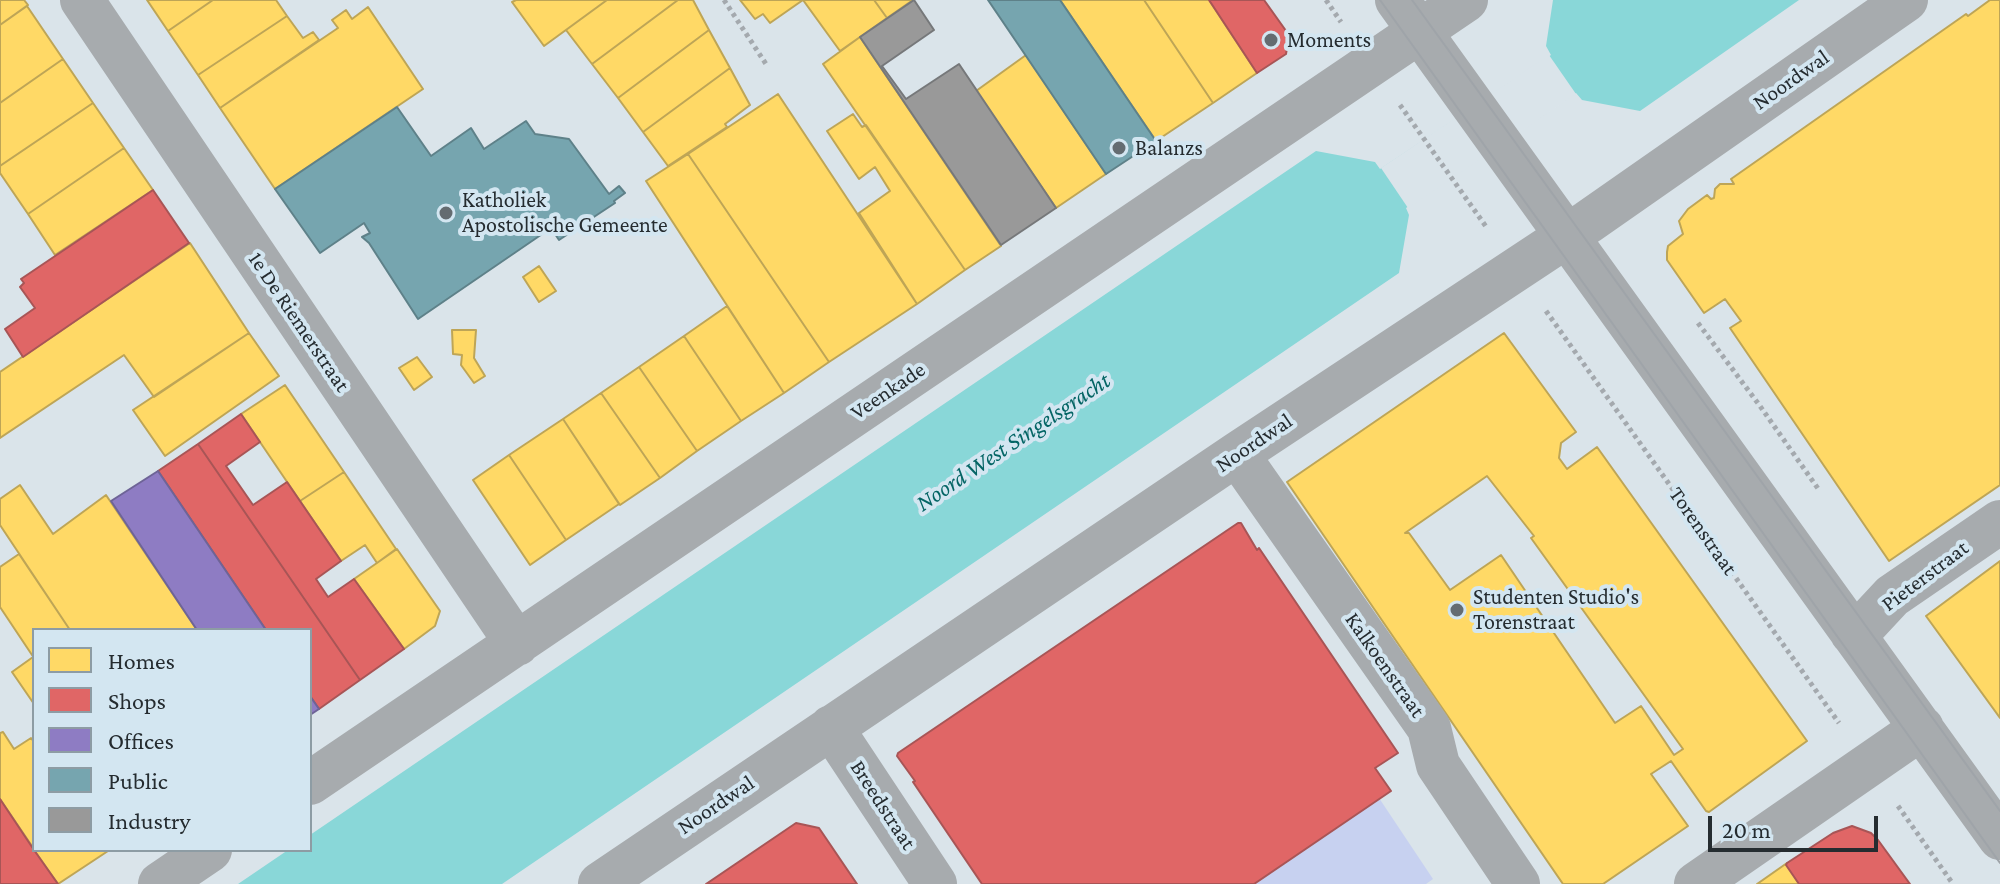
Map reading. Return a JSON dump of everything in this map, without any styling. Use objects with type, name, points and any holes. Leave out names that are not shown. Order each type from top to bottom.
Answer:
[{"type":"street","name":"1e De Riemerstraat","points":[[82,0],[517,644]]},
{"type":"street","name":"Noordwal","points":[[600,884],[1567,235],[1906,0]]},
{"type":"street","name":"Veenkade","points":[[312,782],[517,644],[1434,10]]},
{"type":"street","points":[[1434,10],[1474,106],[2000,838]]},
{"type":"street","name":"Kalkoenstraat","points":[[1237,454],[1429,728],[1438,765],[1518,884]]},
{"type":"street","name":"Pieterstraat","points":[[1852,633],[1865,625],[1892,596],[2000,522]]},
{"type":"street","name":"Breedstraat","points":[[831,727],[935,884]]},
{"type":"street","points":[[1696,884],[1922,728]]},
{"type":"street","points":[[160,884],[207,852]]},
{"type":"path","points":[[724,0],[766,64]]},
{"type":"path","name":"Torenstraat","points":[[1424,139],[1953,884]]},
{"type":"shaded area","points":[[1379,798],[1433,879],[1426,884],[1254,884]]},
{"type":"water","name":"Noord West Singelsgracht","points":[[1553,0],[1799,0],[1640,111],[1582,100],[1576,93],[1406,208],[1409,215],[1399,273],[502,884],[238,884],[285,852],[312,852],[312,834],[1316,151],[1375,162],[1380,169],[1551,55],[1546,46]]},
{"type":"pier","points":[[1549,55],[1576,94],[1408,208],[1381,168]]},
{"type":"building: Homes","points":[[0,0],[24,0],[28,5],[0,25]]},
{"type":"building: Homes","points":[[147,0],[213,0],[168,31]]},
{"type":"building: Homes","points":[[213,0],[276,0],[287,16],[198,75],[168,31]]},
{"type":"building: Homes","points":[[607,0],[544,46],[512,2]]},
{"type":"building: Homes","points":[[607,0],[678,0],[592,64],[566,30]]},
{"type":"building: Homes","points":[[678,0],[693,0],[709,30],[618,98],[592,64]]},
{"type":"building: Homes","points":[[740,0],[803,0],[770,23],[763,14],[755,19]]},
{"type":"building: Homes","points":[[803,0],[874,0],[887,18],[840,51]]},
{"type":"building: Homes","points":[[874,0],[913,0],[887,18]]},
{"type":"building: Homes","points":[[1060,0],[1144,0],[1213,103],[1156,141]]},
{"type":"building: Homes","points":[[1144,0],[1209,0],[1257,73],[1213,103]]},
{"type":"building: Homes","points":[[1990,0],[2000,0],[2000,485],[1889,561],[1730,328],[1741,321],[1725,299],[1704,313],[1667,260],[1668,246],[1683,234],[1679,221],[1688,209],[1707,195],[1714,198],[1715,189],[1720,184],[1734,184],[1731,179]]},
{"type":"building: Homes","points":[[27,6],[63,59],[0,103],[0,25]]},
{"type":"building: Homes","points":[[368,7],[423,89],[275,189],[220,108],[338,28],[332,20],[346,10],[352,19]]},
{"type":"building: Homes","points":[[287,16],[303,38],[313,32],[319,40],[220,108],[198,75]]},
{"type":"building: Homes","points":[[709,30],[730,68],[643,132],[618,98]]},
{"type":"building: Homes","points":[[860,37],[1001,246],[965,270],[823,64]]},
{"type":"building: Homes","points":[[1026,55],[1106,174],[1056,208],[976,91]]},
{"type":"building: Homes","points":[[63,59],[93,103],[0,166],[0,103]]},
{"type":"building: Homes","points":[[730,68],[750,105],[725,124],[727,127],[668,166],[643,132]]},
{"type":"building: Homes","points":[[778,94],[917,304],[829,362],[688,154]]},
{"type":"building: Homes","points":[[93,103],[124,148],[28,214],[0,173],[0,166]]},
{"type":"building: Homes","points":[[853,114],[862,127],[866,125],[965,270],[917,304],[859,213],[890,191],[875,167],[859,179],[827,131]]},
{"type":"building: Homes","points":[[124,148],[153,190],[55,255],[28,214]]},
{"type":"building: Homes","points":[[688,154],[829,362],[784,393],[646,181]]},
{"type":"building: Homes","points":[[190,243],[249,333],[154,397],[124,355],[0,438],[0,372]]},
{"type":"building: Homes","points":[[539,266],[556,291],[539,302],[523,277]]},
{"type":"building: Homes","points":[[727,306],[784,393],[741,421],[684,336]]},
{"type":"building: Homes","points":[[452,330],[476,330],[474,358],[485,376],[474,383],[461,365],[462,355],[453,354]]},
{"type":"building: Homes","points":[[249,333],[279,376],[165,456],[133,410]]},
{"type":"building: Homes","name":"Studenten Studio's Torenstraat","points":[[1504,333],[1576,432],[1561,443],[1559,458],[1567,469],[1597,447],[1807,741],[1709,812],[1671,761],[1651,774],[1688,826],[1603,884],[1563,884],[1287,482]],"holes":[[[1487,476],[1534,536],[1531,538],[1683,749],[1674,755],[1641,706],[1615,723],[1501,555],[1450,590],[1409,533],[1405,533]]]},
{"type":"building: Homes","points":[[684,336],[741,421],[697,451],[639,367]]},
{"type":"building: Homes","points":[[417,357],[432,377],[414,390],[399,368]]},
{"type":"building: Homes","points":[[639,367],[697,451],[660,478],[601,393]]},
{"type":"building: Homes","points":[[285,385],[344,472],[300,501],[241,414]]},
{"type":"building: Homes","points":[[601,393],[660,478],[620,505],[563,419]]},
{"type":"building: Homes","points":[[563,419],[619,504],[566,540],[509,455]]},
{"type":"building: Homes","points":[[509,455],[566,540],[530,565],[473,480]]},
{"type":"building: Homes","points":[[344,472],[396,549],[377,563],[365,545],[341,561],[300,501]]},
{"type":"building: Homes","points":[[20,485],[53,534],[106,495],[196,628],[69,628],[0,525],[0,499]]},
{"type":"building: Homes","points":[[397,549],[440,611],[435,626],[404,649],[354,579]]},
{"type":"building: Homes","points":[[19,554],[69,628],[32,628],[32,655],[0,607],[0,567]]},
{"type":"building: Homes","points":[[2000,561],[2000,718],[1926,616]]},
{"type":"building: Homes","points":[[32,658],[32,701],[12,672]]},
{"type":"building: Homes","points":[[3,732],[14,749],[32,739],[32,846],[0,799],[0,733]]},
{"type":"building: Homes","points":[[35,852],[106,852],[58,884]]},
{"type":"building: Homes","points":[[1787,863],[1799,884],[1757,884]]},
{"type":"building: Shops","points":[[1209,0],[1264,0],[1289,35],[1286,54],[1257,73]]},
{"type":"building: Shops","points":[[153,190],[189,243],[23,357],[5,329],[35,308],[20,287],[24,283],[21,279]]},
{"type":"building: Shops","points":[[241,414],[260,442],[226,466],[253,505],[287,482],[341,561],[316,579],[328,597],[354,579],[404,649],[360,680],[198,444]]},
{"type":"building: Shops","points":[[198,444],[360,680],[319,709],[312,699],[312,628],[265,628],[158,471]]},
{"type":"building: Shops","points":[[1241,523],[1257,550],[1259,548],[1398,753],[1375,768],[1391,791],[1254,884],[982,884],[913,782],[898,753]]},
{"type":"building: Shops","points":[[0,799],[32,847],[32,852],[35,852],[58,884],[0,884]]},
{"type":"building: Shops","points":[[796,823],[819,828],[857,884],[706,884]]},
{"type":"building: Shops","points":[[1852,826],[1871,833],[1878,840],[1910,884],[1799,884],[1787,863],[1833,833]]},
{"type":"building: Offices","points":[[158,471],[265,628],[196,628],[111,501]]},
{"type":"building: Offices","points":[[312,699],[319,709],[312,714]]},
{"type":"building: Public","points":[[988,0],[1060,0],[1156,141],[1106,174]]},
{"type":"building: Public","name":"Katholiek Apostolische Gemeente","points":[[397,107],[431,156],[471,128],[484,149],[526,121],[535,134],[569,139],[609,194],[619,186],[625,193],[559,240],[551,228],[418,319],[362,237],[370,233],[364,223],[320,253],[275,189]]},
{"type":"building: Industry","points":[[914,0],[934,30],[882,66],[906,99],[959,64],[1056,208],[1001,245],[860,37]]},
{"type":"tram line","points":[[1380,0],[2000,863]]},
{"type":"tram line","points":[[1412,0],[2000,811]]},
{"type":"place","name":"Moments","points":[[1271,40]]},
{"type":"place","name":"Balanzs","points":[[1119,148]]},
{"type":"place","name":"Katholiek Apostolische Gemeente","points":[[446,213]]},
{"type":"place","name":"Studenten Studio's Torenstraat","points":[[1457,610]]}]
